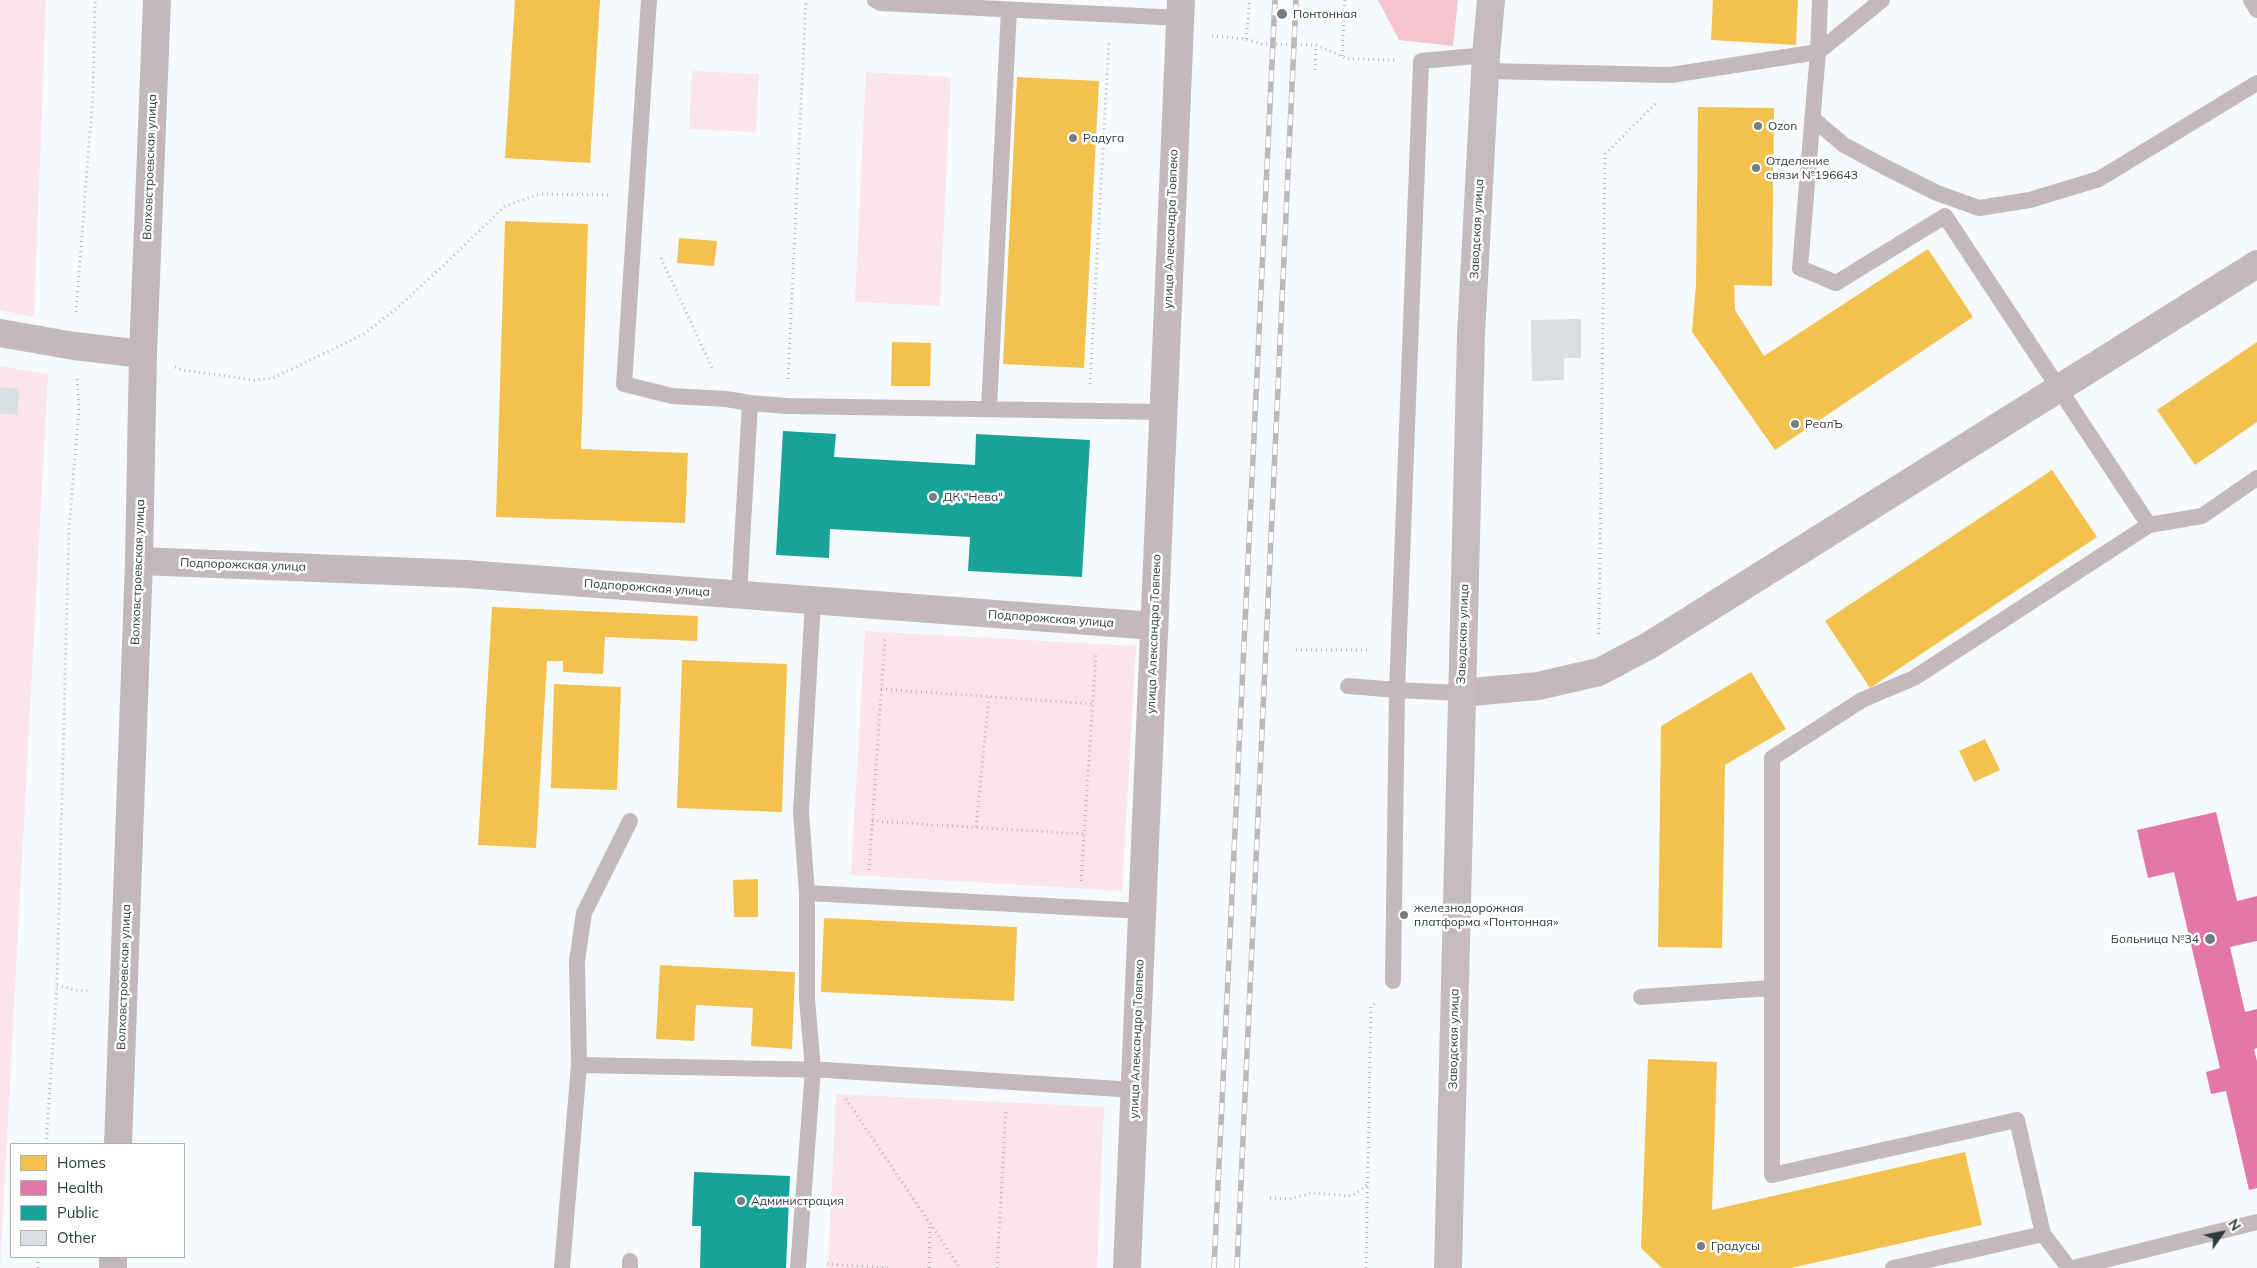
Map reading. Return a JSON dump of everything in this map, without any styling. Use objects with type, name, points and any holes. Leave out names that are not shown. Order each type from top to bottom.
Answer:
[{"type":"main road","name":"Заводская улица","points":[[1448,1268],[1471,335],[1485,63],[1491,0]]},
{"type":"street","name":"Волховстроевская улица","points":[[118,1143],[140,561],[143,354],[156,0]]},
{"type":"street","name":"улица Александра Товпеко","points":[[1127,1268],[1180,9]]},
{"type":"street","points":[[1462,693],[1538,686],[1599,672],[1650,645],[2257,264]]},
{"type":"street","points":[[0,333],[74,346],[143,354]]},
{"type":"street","name":"Подпорожская улица","points":[[140,561],[466,574],[1154,626]]},
{"type":"lane","points":[[649,0],[624,384],[672,396],[726,399],[750,404],[786,406],[1164,412]]},
{"type":"lane","points":[[876,0],[880,3],[1110,15],[1180,9]]},
{"type":"lane","points":[[1820,0],[1818,52],[1800,268],[1836,283],[1945,216],[1979,208],[2030,200],[2100,179],[2257,83]]},
{"type":"lane","points":[[1393,981],[1398,650],[1421,61],[1485,63],[1671,76],[1818,52],[1882,0]]},
{"type":"lane","points":[[2250,0],[2257,10]]},
{"type":"lane","points":[[989,408],[1010,10]]},
{"type":"lane","points":[[1812,118],[1844,145],[1937,193],[1979,208]]},
{"type":"lane","points":[[1945,216],[2149,525]]},
{"type":"lane","points":[[739,595],[750,404]]},
{"type":"lane","points":[[2069,1268],[2043,1234],[2017,1120],[1772,1175],[1772,758],[1862,700],[1914,678],[2149,525],[2202,516],[2257,478]]},
{"type":"lane","points":[[798,1265],[819,1069],[807,999],[807,894],[801,812],[813,601]]},
{"type":"lane","points":[[1348,686],[1462,693]]},
{"type":"lane","points":[[562,1268],[578,1065],[576,961],[584,913],[630,821]]},
{"type":"lane","points":[[807,894],[1142,911]]},
{"type":"lane","points":[[1641,996],[1771,988]]},
{"type":"lane","points":[[578,1065],[819,1069],[1135,1090]]},
{"type":"lane","points":[[2073,1268],[2257,1222]]},
{"type":"lane","points":[[1893,1268],[2043,1234]]},
{"type":"path","points":[[46,1143],[57,985],[69,528],[79,409],[74,346],[92,93],[95,0]]},
{"type":"path","points":[[786,406],[806,0]]},
{"type":"path","points":[[1250,0],[1246,39],[1262,44],[1316,45],[1348,59],[1421,61]]},
{"type":"path","points":[[1342,56],[1344,0]]},
{"type":"path","points":[[1089,410],[1110,15]]},
{"type":"path","points":[[1315,70],[1316,45]]},
{"type":"path","points":[[1599,672],[1605,154],[1664,95]]},
{"type":"path","points":[[143,354],[182,370],[254,380],[273,378],[364,334],[438,271],[505,206],[540,194],[636,196]]},
{"type":"path","points":[[867,897],[887,606]]},
{"type":"path","points":[[1079,908],[1098,623]]},
{"type":"path","points":[[1296,650],[1398,650]]},
{"type":"path","points":[[881,689],[1092,704]]},
{"type":"path","points":[[976,827],[989,697]]},
{"type":"path","points":[[872,821],[1084,834]]},
{"type":"path","points":[[1366,1268],[1371,1007],[1393,981]]},
{"type":"path","points":[[819,1069],[960,1268]]},
{"type":"path","points":[[996,1268],[1007,1082]]},
{"type":"path","points":[[1270,1198],[1289,1199],[1313,1193],[1352,1196],[1367,1185]]},
{"type":"path","points":[[930,1224],[930,1268]]},
{"type":"path","points":[[798,1265],[891,1268]]},
{"type":"shaded area","points":[[0,0],[46,0],[34,317],[0,310]]},
{"type":"shaded area","points":[[1378,0],[1458,0],[1453,46],[1399,40]]},
{"type":"shaded area","points":[[692,71],[759,74],[756,132],[689,129]]},
{"type":"shaded area","points":[[866,72],[951,77],[940,306],[855,302]]},
{"type":"shaded area","points":[[0,366],[48,374],[0,1268]]},
{"type":"shaded area","points":[[865,631],[1136,646],[1122,891],[851,875]]},
{"type":"shaded area","points":[[836,1094],[1104,1107],[1097,1268],[828,1268]]},
{"type":"building: Homes","points":[[515,0],[600,0],[590,163],[505,158]]},
{"type":"building: Homes","points":[[1713,0],[1798,0],[1796,45],[1711,40]]},
{"type":"building: Homes","points":[[1017,77],[1099,81],[1084,368],[1003,364]]},
{"type":"building: Homes","points":[[1698,107],[1774,108],[1772,286],[1734,285],[1735,310],[1764,356],[1928,249],[1973,317],[1775,450],[1692,332],[1696,285]]},
{"type":"building: Homes","points":[[505,221],[588,224],[581,449],[688,453],[685,523],[496,517]]},
{"type":"building: Homes","points":[[679,238],[717,241],[714,266],[677,263]]},
{"type":"building: Homes","points":[[892,342],[931,343],[930,386],[891,386]]},
{"type":"building: Homes","points":[[2257,342],[2257,422],[2195,465],[2157,410]]},
{"type":"building: Homes","points":[[2052,470],[2097,537],[1870,688],[1825,621]]},
{"type":"building: Homes","points":[[492,607],[698,616],[697,641],[605,637],[603,674],[563,672],[563,661],[547,661],[536,848],[478,845]]},
{"type":"building: Homes","points":[[682,660],[787,664],[782,812],[677,808]]},
{"type":"building: Homes","points":[[1751,672],[1786,729],[1725,765],[1722,948],[1658,947],[1661,726]]},
{"type":"building: Homes","points":[[554,684],[621,687],[617,790],[551,788]]},
{"type":"building: Homes","points":[[1985,739],[2000,770],[1974,782],[1959,751]]},
{"type":"building: Homes","points":[[758,879],[758,917],[734,917],[733,880]]},
{"type":"building: Homes","points":[[824,918],[1017,927],[1014,1001],[821,992]]},
{"type":"building: Homes","points":[[660,965],[795,972],[792,1049],[751,1046],[753,1008],[696,1005],[694,1041],[656,1039]]},
{"type":"building: Homes","points":[[1648,1059],[1717,1062],[1712,1210],[1965,1152],[1982,1225],[1791,1268],[1662,1268],[1641,1248]]},
{"type":"building: Health","points":[[2216,812],[2237,901],[2257,896],[2257,941],[2230,947],[2245,1012],[2257,1009],[2257,1048],[2254,1049],[2257,1061],[2257,1188],[2249,1190],[2226,1091],[2211,1094],[2206,1072],[2220,1068],[2174,872],[2148,878],[2137,830]]},
{"type":"building: Public","name":"ДК \"Нева\"","points":[[783,431],[836,434],[834,457],[975,465],[976,434],[1090,440],[1082,577],[968,571],[970,537],[830,529],[829,558],[776,555]]},
{"type":"building: Public","name":"Администрация","points":[[694,1172],[790,1176],[786,1268],[700,1268],[701,1226],[692,1226]]},
{"type":"building: Other","points":[[1581,319],[1581,358],[1564,358],[1564,380],[1532,381],[1531,320]]},
{"type":"building: Other","points":[[0,387],[19,389],[17,415],[0,414]]},
{"type":"railway","points":[[1214,1268],[1275,0]]},
{"type":"railway","points":[[1237,1268],[1296,0]]},
{"type":"place","name":"Понтонная","points":[[1282,14]]},
{"type":"place","name":"Ozon","points":[[1758,126]]},
{"type":"place","name":"Радуга","points":[[1073,138]]},
{"type":"place","name":"Отделение связи №196643","points":[[1756,168]]},
{"type":"place","name":"РеалЪ","points":[[1795,424]]},
{"type":"place","name":"ДК \"Нева\"","points":[[933,497]]},
{"type":"place","name":"железнодорожная платформа «Понтонная»","points":[[1404,915]]},
{"type":"place","name":"Больница №34","points":[[2210,939]]},
{"type":"place","name":"Администрация","points":[[741,1201]]},
{"type":"place","name":"Градусы","points":[[1701,1246]]}]
